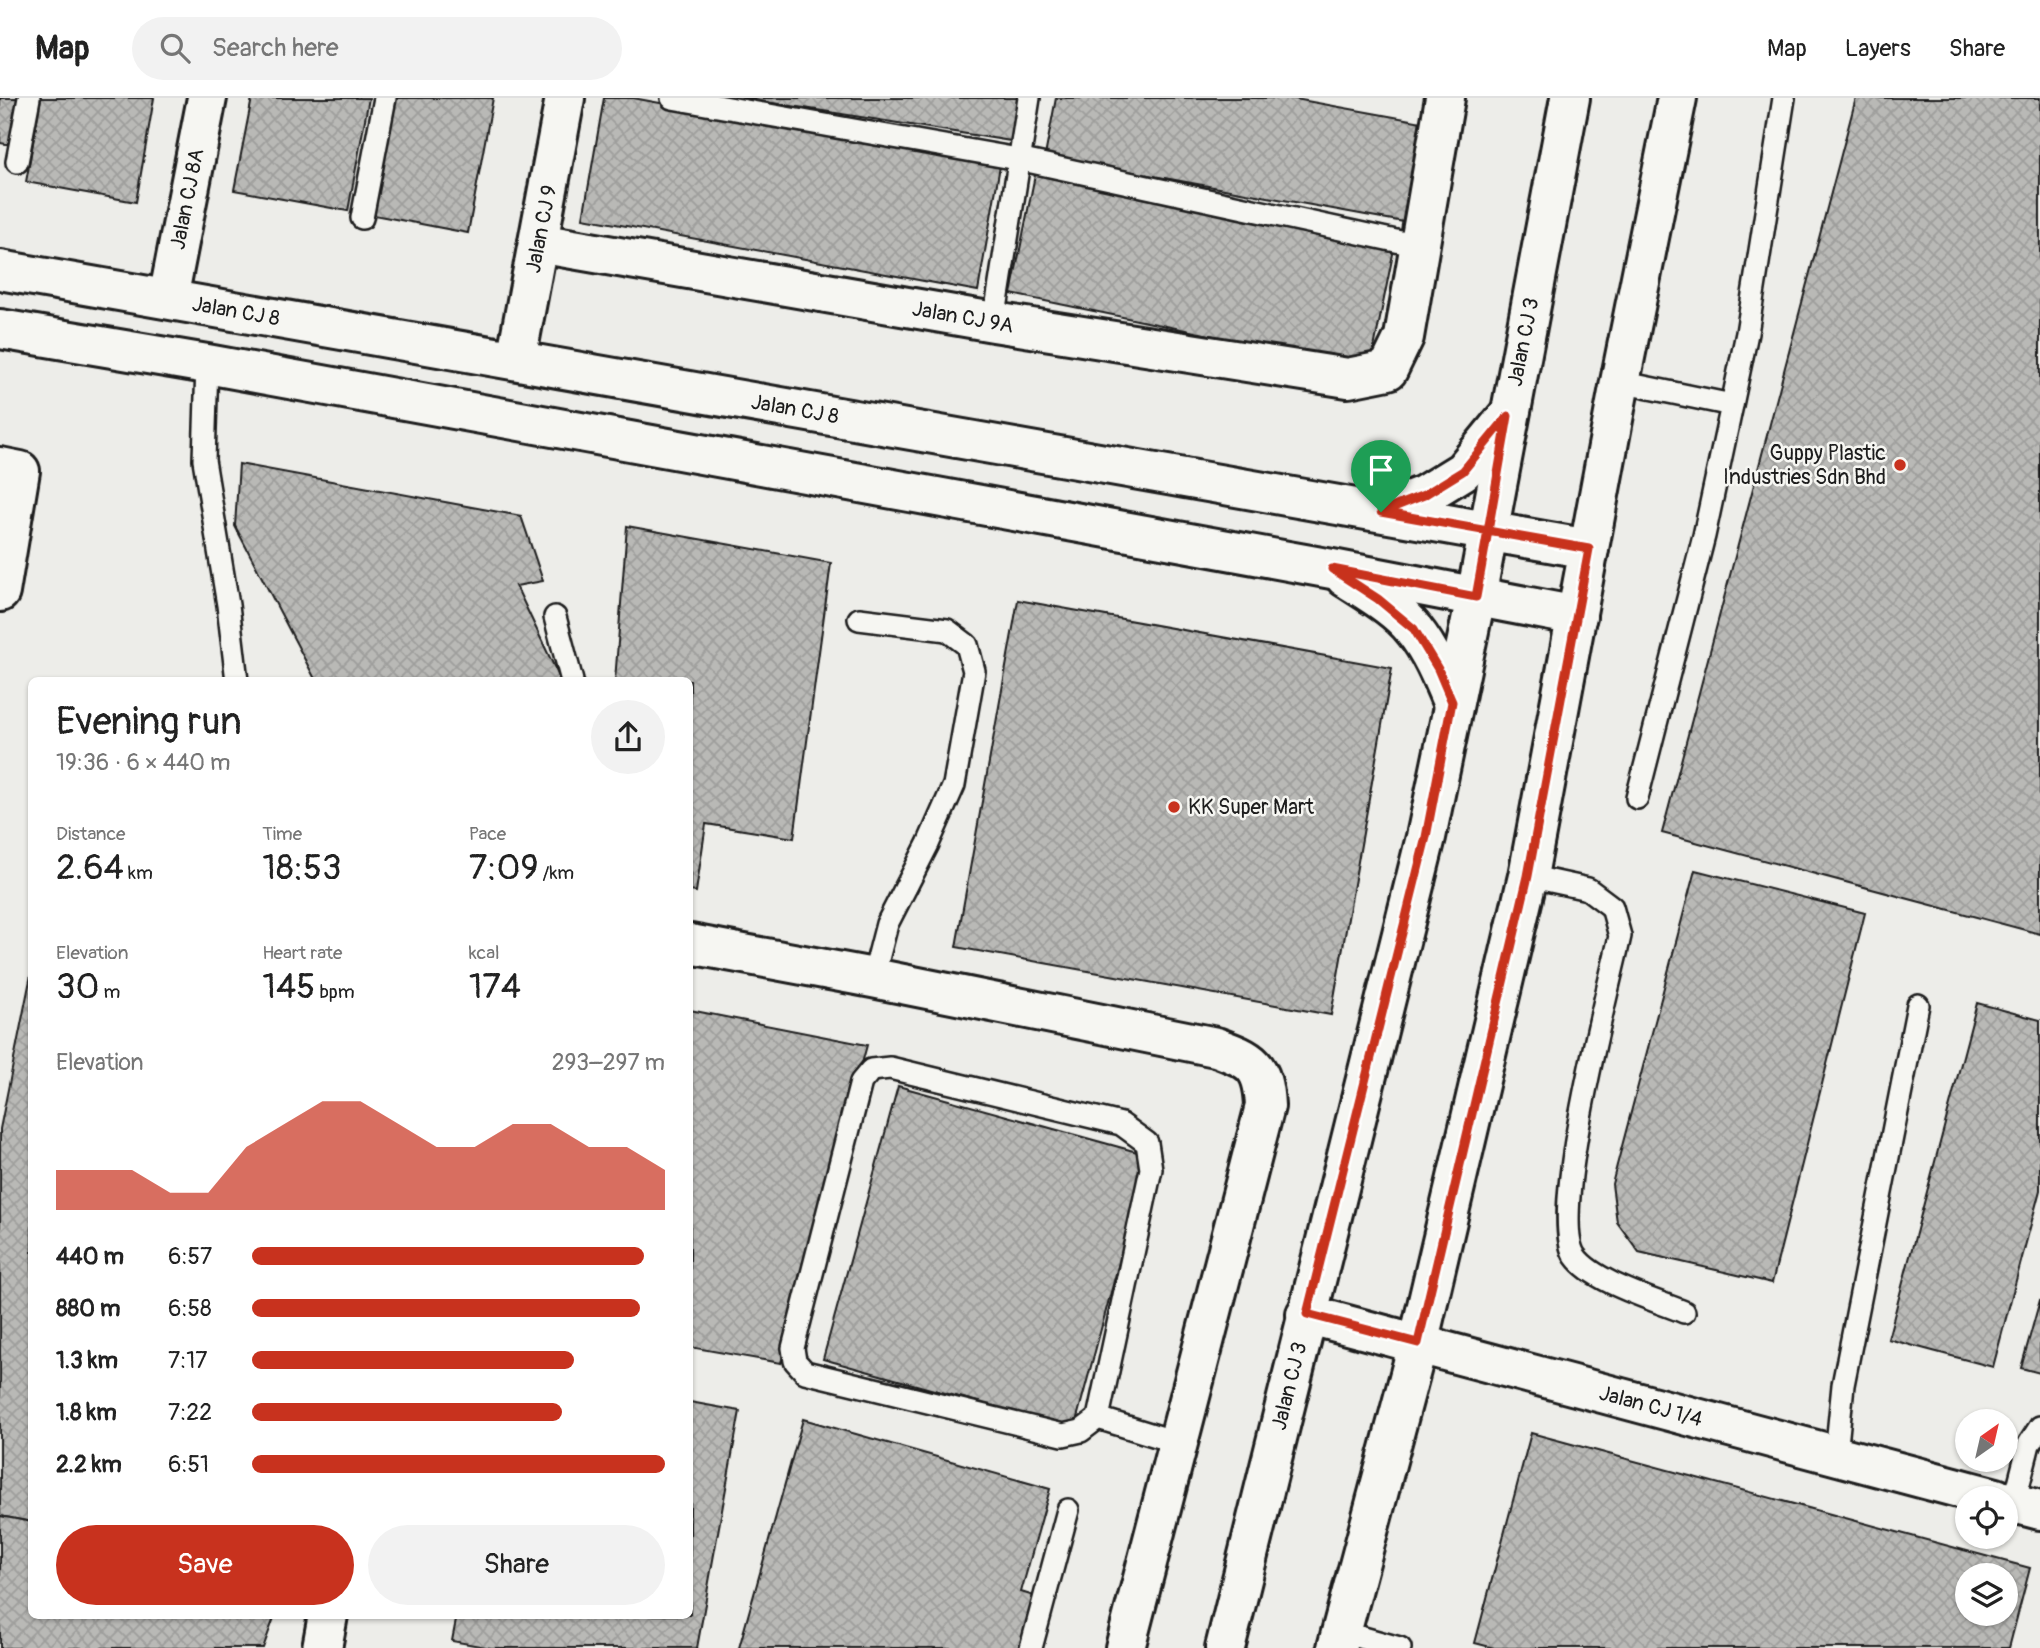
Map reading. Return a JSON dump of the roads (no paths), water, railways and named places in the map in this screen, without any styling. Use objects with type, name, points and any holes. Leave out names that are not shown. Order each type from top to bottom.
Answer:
[{"type":"street","name":"Jalan CJ 8A","points":[[168,299],[207,98]]},
{"type":"street","name":"Jalan CJ 9","points":[[516,360],[565,98]]},
{"type":"street","points":[[1419,246],[1445,98]]},
{"type":"street","name":"Jalan CJ 3","points":[[1225,1648],[1426,837],[1476,597],[1570,98]]},
{"type":"street","points":[[1339,1640],[1418,1343],[1528,876],[1620,382],[1677,98]]},
{"type":"street","name":"Jalan CJ 9A","points":[[538,243],[994,322],[1348,378],[1388,370],[1404,337],[1419,246]]},
{"type":"street","name":"Jalan CJ 8","points":[[0,270],[1589,549]]},
{"type":"street","points":[[0,329],[208,364],[1577,616]]},
{"type":"street","points":[[1381,512],[1424,495],[1463,471],[1508,416]]},
{"type":"street","points":[[0,592],[10,469]]},
{"type":"street","points":[[1332,569],[1378,599],[1414,629],[1438,669],[1452,702]]},
{"type":"street","points":[[693,945],[1216,1047],[1238,1055],[1255,1066],[1264,1083],[1265,1106],[1176,1442],[1125,1648]]},
{"type":"street","name":"Jalan CJ 1/4","points":[[1307,1314],[1955,1487]]},
{"type":"street","points":[[322,1648],[327,1619]]},
{"type":"lane","points":[[18,162],[29,98]]},
{"type":"lane","points":[[362,218],[385,98]]},
{"type":"lane","points":[[672,98],[1018,159],[1419,246]]},
{"type":"lane","points":[[994,322],[1029,98]]},
{"type":"lane","points":[[1637,798],[1704,536],[1732,405],[1751,306],[1784,98]]},
{"type":"lane","points":[[208,364],[204,460],[228,605],[237,677]]},
{"type":"lane","points":[[1620,382],[1732,405]]},
{"type":"lane","points":[[555,617],[571,677]]},
{"type":"lane","points":[[859,619],[947,630],[967,645],[974,671],[954,785],[928,844],[887,924],[873,978]]},
{"type":"lane","points":[[1528,876],[1588,889],[1612,907],[1620,936],[1571,1160],[1567,1227],[1574,1256],[1597,1276],[1684,1312]]},
{"type":"lane","points":[[1836,1455],[1843,1385],[1918,1005]]},
{"type":"lane","points":[[890,1068],[1121,1124],[1147,1143],[1152,1169],[1098,1418],[1081,1431],[1063,1435],[805,1372],[796,1361],[793,1348],[861,1082],[872,1070],[890,1068]]},
{"type":"lane","points":[[1098,1418],[1176,1442]]},
{"type":"lane","points":[[2018,1487],[2029,1444],[2040,1427]]},
{"type":"lane","points":[[1031,1648],[1069,1510]]},
{"type":"lane","points":[[1339,1640],[1399,1648]]},
{"type":"place","name":"Guppy Plastic Industries Sdn Bhd","points":[[1900,465]]},
{"type":"place","name":"KK Super Mart","points":[[1174,807]]}]
